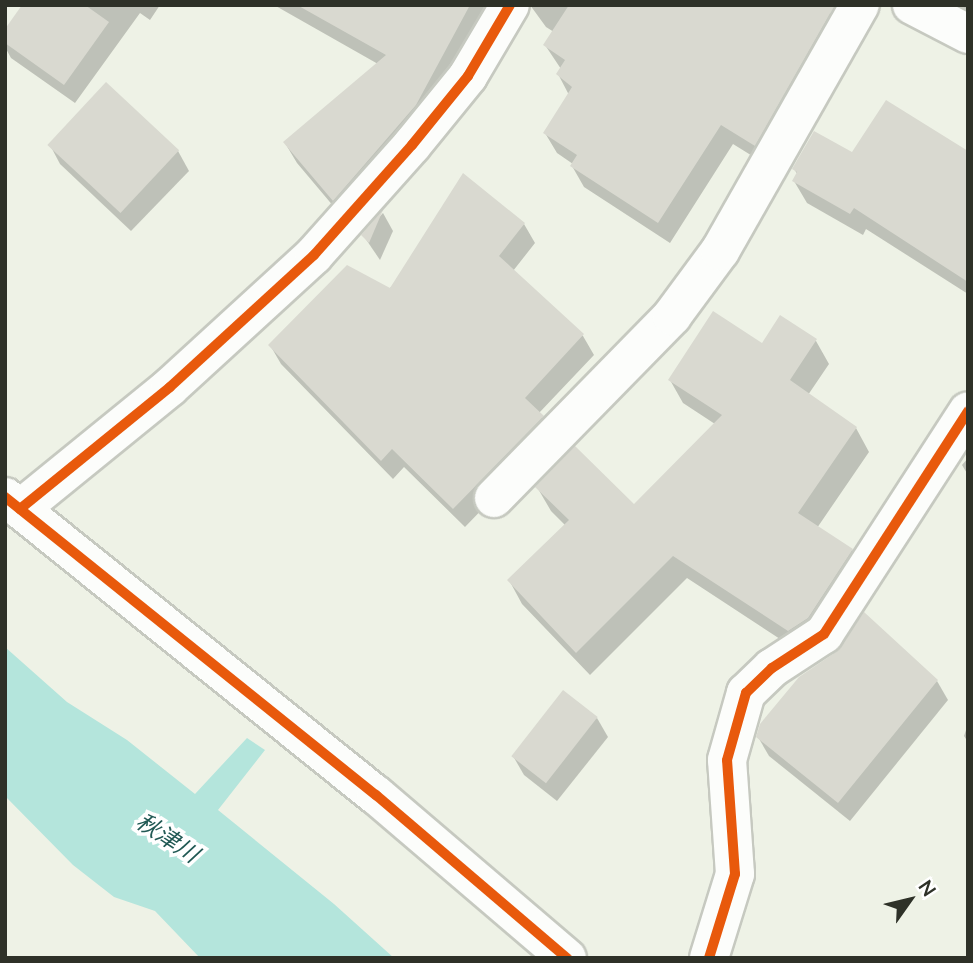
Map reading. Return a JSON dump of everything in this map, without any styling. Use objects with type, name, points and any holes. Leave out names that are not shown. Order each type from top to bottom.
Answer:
[{"type":"street","points":[[509,5],[468,76],[412,145],[314,255],[170,387],[13,503],[376,795],[567,958]]},
{"type":"street","points":[[494,498],[672,316],[720,251],[860,5]]},
{"type":"street","points":[[912,5],[968,34]]},
{"type":"street","points":[[709,958],[734,874],[727,760],[746,693],[772,667],[824,634],[968,411]]},
{"type":"water","name":"秋津川","points":[[5,647],[67,702],[127,740],[195,794],[247,738],[265,750],[218,810],[334,904],[394,958],[200,958],[155,911],[114,897],[73,865],[5,796]]},
{"type":"building","points":[[22,5],[85,5],[109,22],[64,85],[5,43],[5,29]]},
{"type":"building","points":[[297,5],[470,5],[416,105],[333,201],[283,142],[386,55]]},
{"type":"building","points":[[569,5],[835,5],[755,146],[721,125],[658,223],[570,166],[577,155],[543,133],[572,87],[556,74],[565,60],[543,45]]},
{"type":"building","points":[[106,82],[179,150],[120,213],[47,145]]},
{"type":"building","points":[[886,100],[968,151],[968,282],[854,208],[850,214],[792,181],[797,172],[792,169],[814,131],[852,152]]},
{"type":"building","points":[[463,173],[525,223],[499,256],[584,334],[525,398],[544,416],[453,509],[392,449],[381,461],[268,345],[347,265],[390,288]]},
{"type":"building","points":[[383,210],[369,243],[361,235]]},
{"type":"building","points":[[713,311],[762,343],[780,315],[817,339],[790,380],[857,427],[798,513],[853,549],[808,618],[788,631],[673,556],[576,653],[507,580],[569,520],[535,487],[575,446],[634,504],[722,415],[668,380]]},
{"type":"building","points":[[864,612],[938,680],[838,803],[756,737],[760,724],[799,677],[836,652]]},
{"type":"building","points":[[563,690],[598,717],[546,783],[511,756]]},
{"type":"cycle path","points":[[20,509],[170,387],[314,255],[412,145],[468,76],[510,5]]},
{"type":"cycle path","points":[[709,958],[735,874],[727,760],[746,693],[772,668],[824,634],[968,411]]},
{"type":"cycle path","points":[[5,497],[376,795],[567,958]]}]
